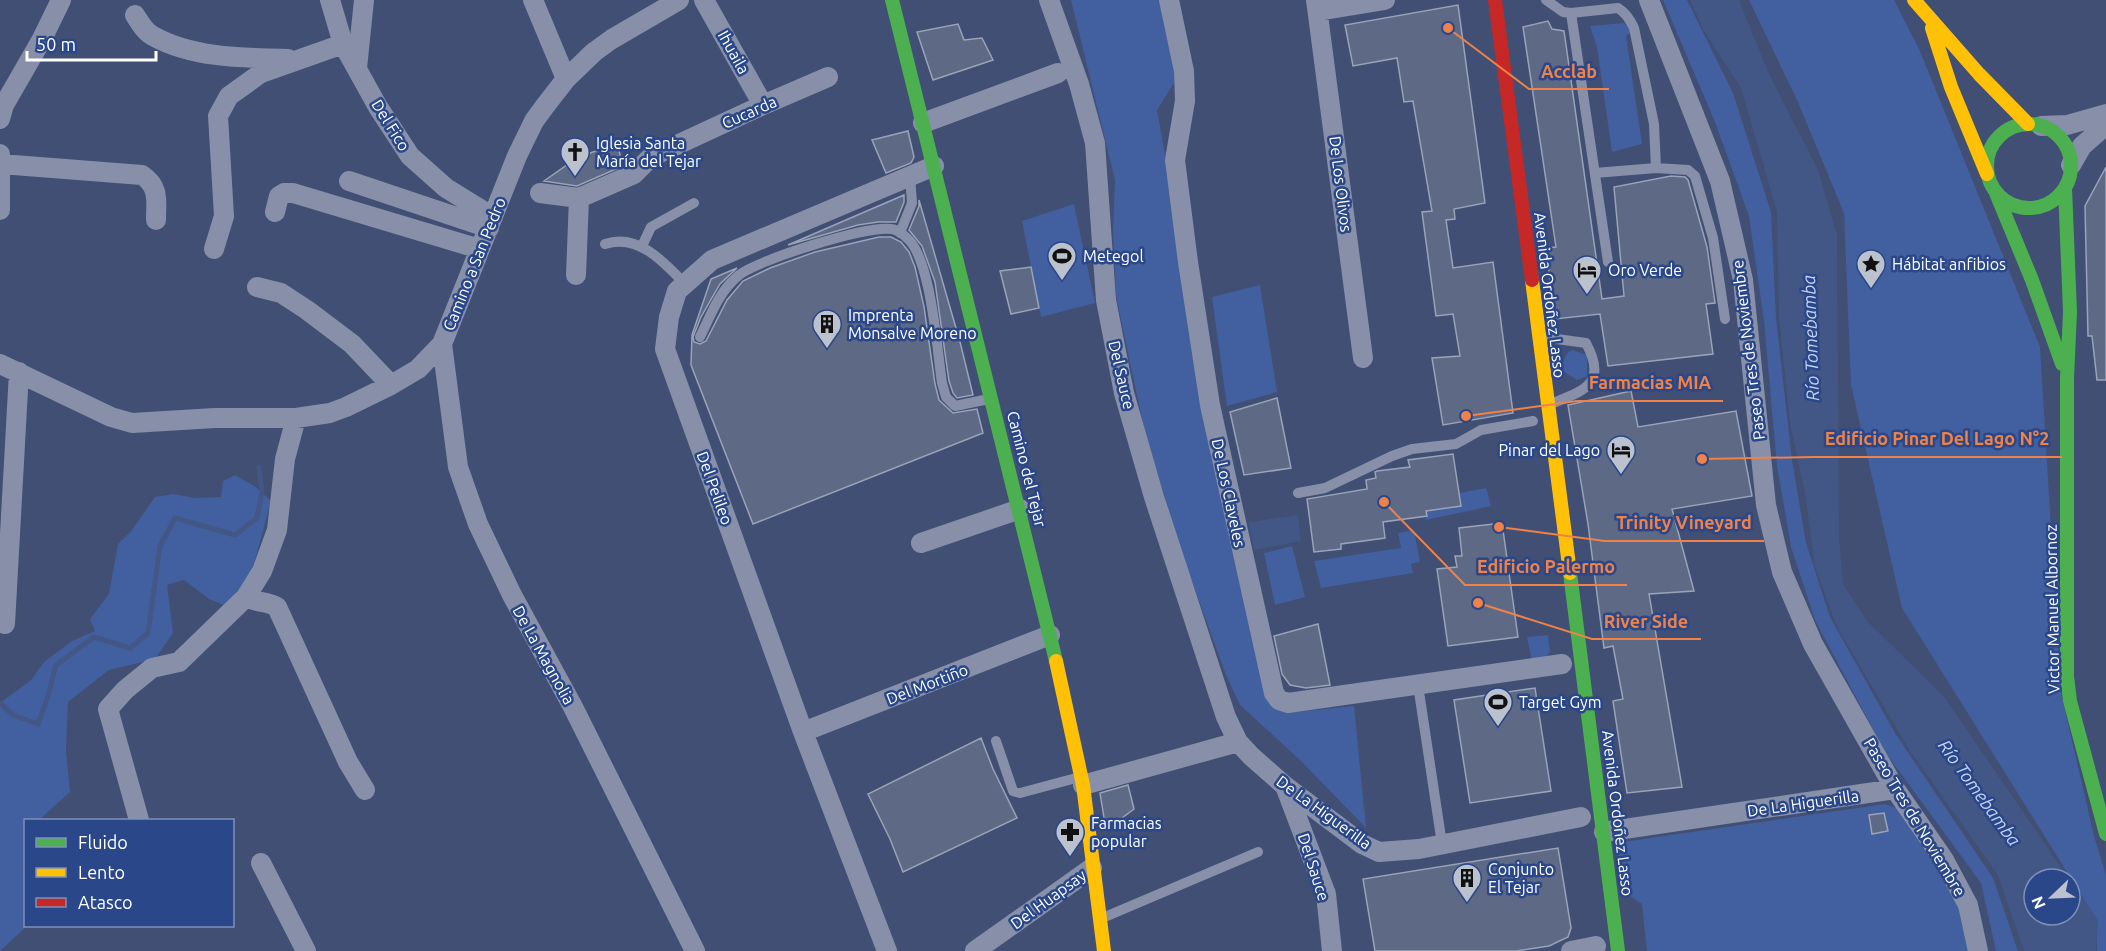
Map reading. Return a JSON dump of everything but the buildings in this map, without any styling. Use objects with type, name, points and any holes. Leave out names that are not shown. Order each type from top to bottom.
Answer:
[{"type":"street","points":[[0,119],[4,105],[42,39],[61,0]]},
{"type":"street","name":"Del Fico","points":[[330,0],[343,44],[378,107],[410,156],[491,223]]},
{"type":"street","points":[[357,68],[364,0]]},
{"type":"street","points":[[533,0],[566,79]]},
{"type":"street","name":"Camino a San Pedro","points":[[0,364],[126,423],[147,424],[215,418],[296,418],[346,407],[391,385],[418,369],[442,344],[526,135],[545,106],[566,79],[586,59],[604,45],[679,0]]},
{"type":"street","name":"Ihuaila","points":[[704,0],[763,105]]},
{"type":"street","name":"Camino del Tejar","points":[[892,0],[1050,635],[1082,781],[1104,951]]},
{"type":"street","name":"Del Sauce","points":[[1049,0],[1079,84],[1095,143],[1106,300],[1124,393],[1154,496],[1226,717],[1238,742]]},
{"type":"street","name":"De Los Claveles","points":[[1169,0],[1184,72],[1185,101],[1174,160],[1188,262],[1210,405],[1274,693],[1279,700],[1288,703],[1562,664]]},
{"type":"street","name":"De Los Olivos","points":[[1363,358],[1317,5],[1385,0]]},
{"type":"street","name":"Avenida Ordoñez Lasso","points":[[1495,0],[1618,951]]},
{"type":"street","name":"Paseo Tres de Noviembre","points":[[1650,0],[1720,181],[1743,280],[1766,505],[1782,572],[1813,644],[1895,789],[1944,860],[1968,905],[1978,951]]},
{"type":"street","name":"Victor Manuel Albornoz","points":[[1914,0],[1979,74],[2035,125],[2053,131],[2069,152],[2070,177],[2065,188],[2070,312],[2067,378],[2067,676],[2070,701],[2099,785],[2106,834]]},
{"type":"street","points":[[135,15],[151,35],[186,50],[251,58],[300,59]]},
{"type":"street","name":"Victor Manuel Albornoz","points":[[1929,18],[1951,87],[2032,280],[2067,378]]},
{"type":"street","points":[[214,249],[224,216],[218,116],[229,96],[261,73],[343,44]]},
{"type":"street","points":[[923,123],[1058,73]]},
{"type":"street","name":"Cucarda","points":[[579,198],[634,174],[651,157],[828,77]]},
{"type":"street","points":[[1987,174],[1986,162],[1989,150],[2004,131],[2015,126],[2067,125],[2106,114]]},
{"type":"street","points":[[2071,165],[2082,146],[2106,124]]},
{"type":"street","points":[[0,154],[0,210]]},
{"type":"street","points":[[1,164],[142,175],[152,181],[156,192],[156,220]]},
{"type":"street","name":"Del Pelileo","points":[[887,951],[803,732],[665,349],[669,317],[677,291],[712,260],[933,166]]},
{"type":"street","points":[[349,181],[491,223]]},
{"type":"street","points":[[1996,193],[2006,202],[2019,208],[2033,209],[2046,206],[2058,198],[2065,188]]},
{"type":"street","points":[[275,212],[279,196],[284,193],[293,193],[480,249]]},
{"type":"street","points":[[540,193],[579,198],[576,275]]},
{"type":"street","points":[[257,286],[281,293],[307,310],[352,344],[391,385]]},
{"type":"street","name":"De La Magnolia","points":[[442,344],[458,467],[478,524],[512,595],[573,707],[695,951]]},
{"type":"street","points":[[5,624],[19,372]]},
{"type":"street","points":[[139,819],[108,709],[125,690],[152,668],[179,662],[246,597],[262,571],[277,530],[285,459],[296,418]]},
{"type":"street","points":[[921,543],[1020,509]]},
{"type":"street","points":[[246,597],[255,602],[272,604],[277,608],[348,762],[365,790]]},
{"type":"street","name":"Del Mortiño","points":[[803,732],[1050,635]]},
{"type":"street","points":[[1082,781],[1238,742]]},
{"type":"street","name":"De La Higuerilla","points":[[1238,742],[1285,786],[1362,844],[1380,852],[1442,844],[1581,817]]},
{"type":"street","name":"Del Sauce","points":[[1285,786],[1326,894],[1332,951]]},
{"type":"street","name":"De La Higuerilla","points":[[1604,832],[1895,789]]},
{"type":"street","points":[[261,863],[306,951]]},
{"type":"street","name":"Del Huapsay","points":[[975,951],[1092,868]]},
{"type":"street","points":[[1571,951],[1596,943]]},
{"type":"lane","points":[[1546,0],[1563,12],[1572,13],[1619,4],[1634,28],[1654,124],[1656,168]]},
{"type":"lane","points":[[1572,13],[1608,262]]},
{"type":"lane","points":[[1595,174],[1656,168],[1688,170],[1695,176],[1713,238],[1725,319]]},
{"type":"lane","points":[[900,233],[912,203],[910,176]]},
{"type":"lane","points":[[642,246],[651,227],[694,203]]},
{"type":"lane","points":[[700,337],[721,292],[740,274],[793,251],[856,233],[892,229],[908,238],[918,252],[926,278],[946,397],[955,406],[992,399]]},
{"type":"lane","points":[[605,244],[616,241],[642,246],[685,284]]},
{"type":"lane","points":[[1539,336],[1586,343],[1594,357],[1595,379],[1588,387],[1548,405]]},
{"type":"lane","points":[[1298,493],[1325,488],[1412,449],[1456,444],[1481,430],[1533,421]]},
{"type":"lane","points":[[1418,685],[1442,844]]},
{"type":"lane","points":[[996,741],[1013,791],[1020,793],[1082,781]]},
{"type":"lane","points":[[1100,919],[1258,852]]},
{"type":"shaded area","points":[[1071,0],[1165,0],[1179,75],[1157,110],[1264,692],[1273,703],[1287,713],[1354,706],[1366,828],[1300,760],[1240,705],[1226,675],[1180,548],[1144,428],[1116,296],[1113,231],[1115,180]]},
{"type":"shaded area","points":[[1663,0],[1687,0],[1733,93],[1771,212],[1776,318],[1792,460],[1806,543],[1830,617],[1895,733],[1993,878],[2018,951],[1996,951],[1981,883],[1885,752],[1815,620],[1791,547],[1777,466],[1764,321],[1749,216],[1715,122]]},
{"type":"shaded area","points":[[1749,0],[1894,0],[1920,51],[2040,347],[2061,693],[2094,836],[2106,875],[2106,951],[2097,951],[2097,920],[2082,896],[2082,867],[2064,867],[1902,608],[1851,385],[1844,213],[1797,100]]},
{"type":"shaded area","points":[[1634,22],[1636,28],[1626,36],[1642,144],[1612,152],[1597,47],[1590,26]]},
{"type":"shaded area","name":"Metegol","points":[[1074,204],[1095,303],[1041,317],[1022,221]]},
{"type":"shaded area","points":[[1260,285],[1277,392],[1227,406],[1212,297]]},
{"type":"shaded area","points":[[1573,350],[1587,355],[1587,376],[1577,380],[1564,372],[1563,362],[1568,352]]},
{"type":"shaded area","points":[[235,475],[256,487],[271,501],[247,581],[224,605],[209,599],[184,580],[167,585],[173,633],[155,659],[109,670],[68,702],[66,750],[70,792],[40,819],[24,819],[24,927],[26,927],[0,951],[0,703],[31,680],[44,662],[72,641],[95,631],[90,619],[109,594],[118,544],[132,530],[155,497],[173,494],[195,498],[221,497],[223,481]]},
{"type":"shaded area","points":[[1486,488],[1491,506],[1426,520],[1423,500]]},
{"type":"shaded area","points":[[1414,530],[1420,562],[1411,564],[1413,573],[1321,588],[1314,561],[1401,548],[1398,533]]},
{"type":"shaded area","points":[[1292,546],[1305,597],[1275,605],[1264,553]]},
{"type":"shaded area","points":[[1548,635],[1550,652],[1545,659],[1532,662],[1527,637]]},
{"type":"shaded area","points":[[1885,804],[1896,808],[1960,902],[1968,951],[1647,951],[1642,904],[1622,891],[1616,843]]},
{"type":"water","name":"Río Tomebamba","points":[[1690,0],[1739,0],[1769,74],[1818,170],[1837,235],[1839,536],[1843,584],[1867,621],[1945,698],[2061,867],[2022,867],[2022,927],[2082,927],[2082,897],[2098,920],[2096,951],[2024,951],[1998,875],[1910,751],[1837,627],[1815,567],[1805,493],[1790,424],[1779,317],[1777,212],[1741,88],[1704,31]]},
{"type":"water","points":[[1298,515],[1301,541],[1254,550],[1249,522]]},
{"type":"waterway","points":[[0,703],[13,715],[38,724],[56,665],[94,637],[130,648],[148,633],[160,546],[175,518],[235,535],[257,518],[262,492],[259,467]]},
{"type":"traffic: fast","points":[[892,0],[1056,661]]},
{"type":"traffic: fast","points":[[2029,124],[2045,127],[2059,136],[2068,150],[2071,166],[2068,182],[2059,196],[2045,205],[2029,208],[2013,205],[1999,196],[1990,182],[1987,166],[1990,150],[1999,136],[2013,127],[2029,124]]},
{"type":"traffic: fast","points":[[2065,188],[2070,312],[2067,378],[2067,676],[2070,701],[2106,834]]},
{"type":"traffic: fast","points":[[1996,193],[2032,280],[2062,364]]},
{"type":"traffic: fast","points":[[1570,573],[1618,951]]},
{"type":"traffic: slow","points":[[1914,0],[1979,74],[2028,124]]},
{"type":"traffic: slow","points":[[1932,28],[1951,87],[1987,174]]},
{"type":"traffic: slow","points":[[1532,280],[1570,573]]},
{"type":"traffic: slow","points":[[1056,661],[1083,785],[1104,951]]},
{"type":"traffic: jam","points":[[1495,0],[1532,280]]},
{"type":"place","name":"Acclab","points":[[1448,28]]},
{"type":"place","name":"Iglesia Santa María del Tejar","points":[[575,178]]},
{"type":"place","name":"Metegol","points":[[1062,282]]},
{"type":"place","name":"Hábitat anfibios","points":[[1871,290]]},
{"type":"place","name":"Oro Verde","points":[[1587,296]]},
{"type":"place","name":"Imprenta Monsalve Moreno","points":[[827,350]]},
{"type":"place","name":"Farmacias MIA","points":[[1466,416]]},
{"type":"place","name":"Edificio Pinar Del Lago N°2","points":[[1702,459]]},
{"type":"place","name":"Pinar del Lago","points":[[1621,476]]},
{"type":"place","name":"Edificio Palermo","points":[[1384,502]]},
{"type":"place","name":"Trinity Vineyard","points":[[1499,527]]},
{"type":"place","name":"River Side","points":[[1478,603]]},
{"type":"place","name":"Target Gym","points":[[1498,728]]},
{"type":"place","name":"Farmacias popular","points":[[1070,858]]},
{"type":"place","name":"Conjunto El Tejar","points":[[1467,904]]}]
